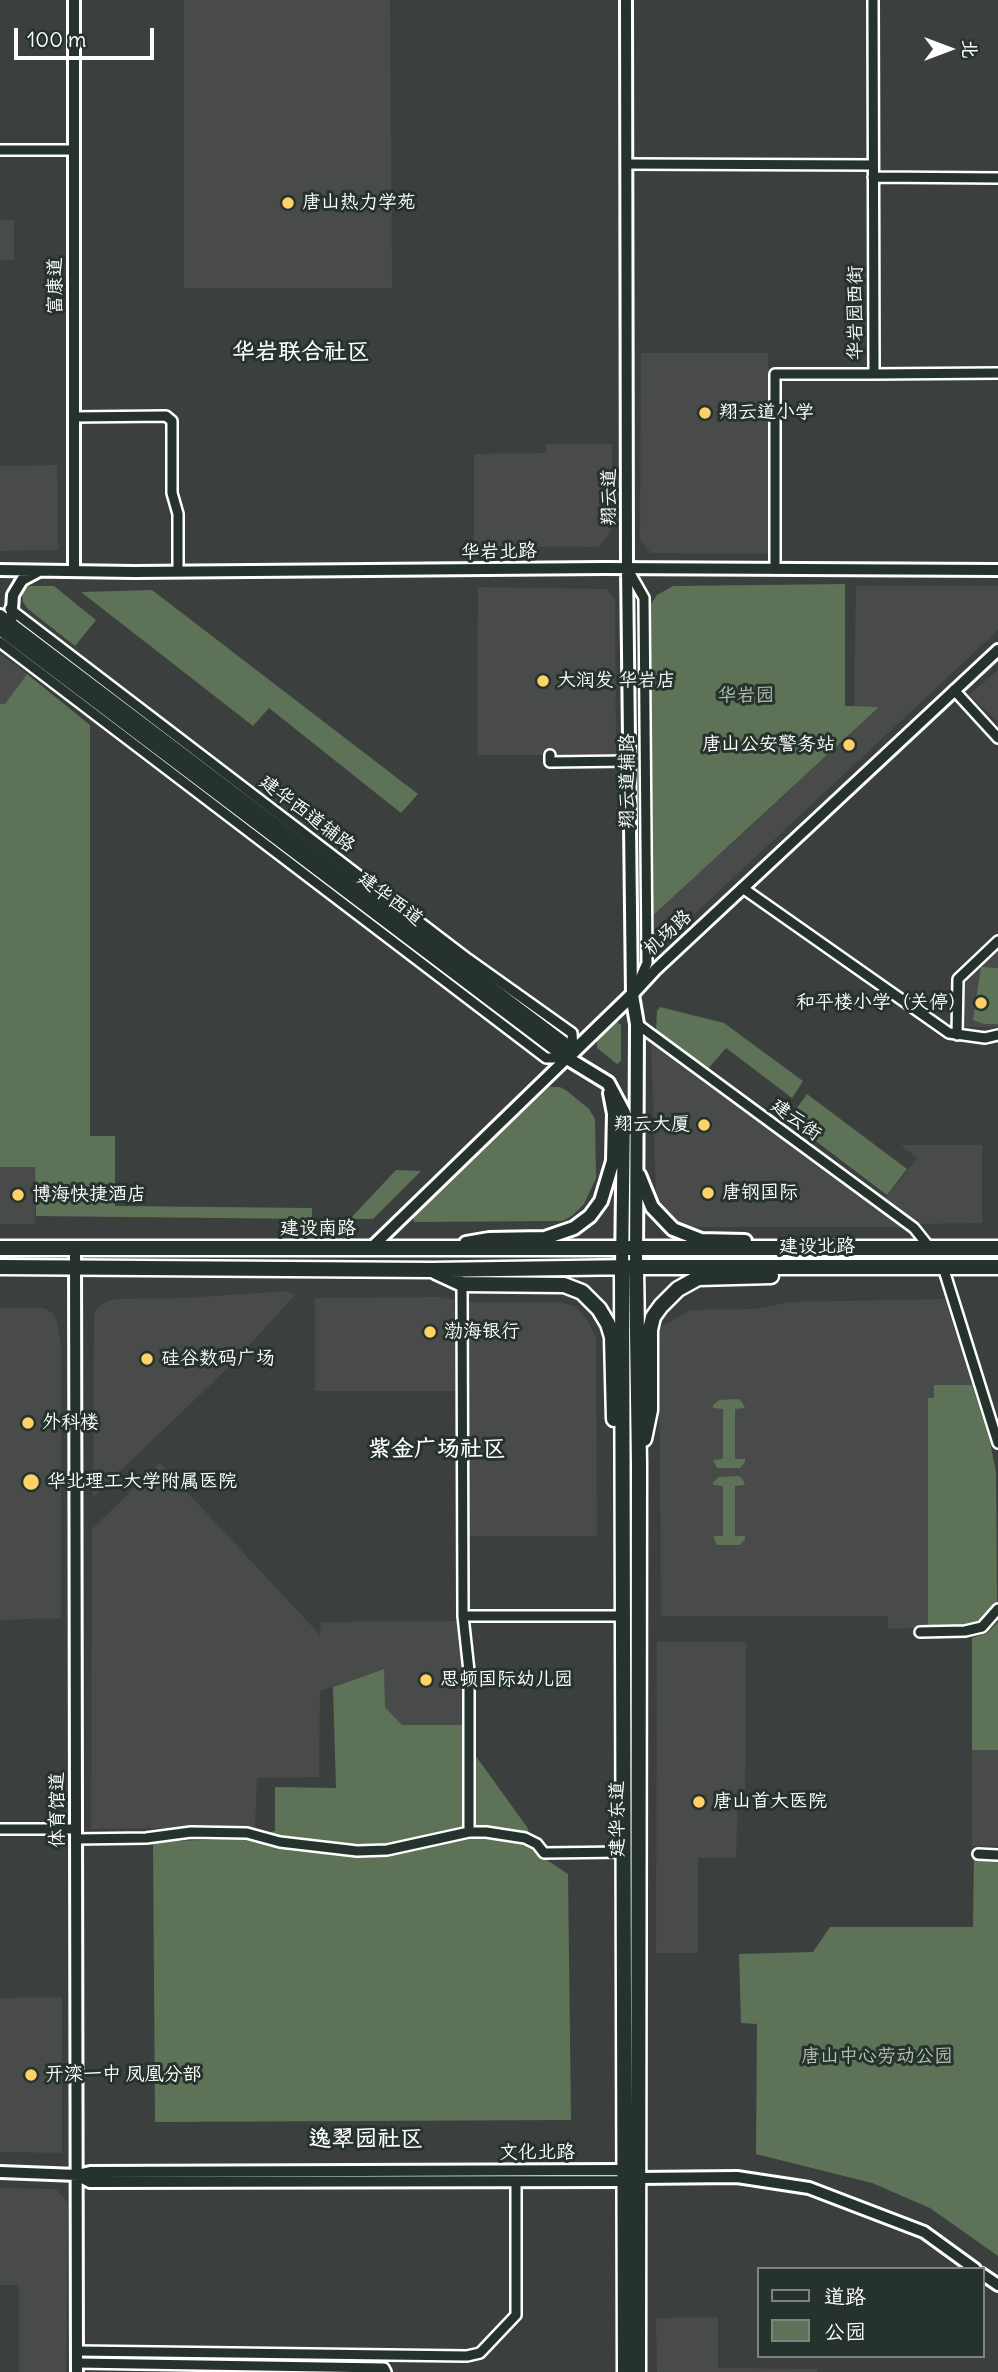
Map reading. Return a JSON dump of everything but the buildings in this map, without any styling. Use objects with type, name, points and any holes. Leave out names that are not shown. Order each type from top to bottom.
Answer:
[{"type":"main road","name":"建华西道","points":[[5,612],[6,626],[608,1083],[624,1113],[629,1268]]},
{"type":"main road","name":"机场路","points":[[570,1054],[632,995]]},
{"type":"main road","name":"建华西道","points":[[629,1249],[636,1168],[637,1024],[632,995]]},
{"type":"main road","points":[[616,1011],[626,1014],[637,1024]]},
{"type":"main road","points":[[583,1066],[582,1047],[591,1033]]},
{"type":"main road","points":[[436,1249],[489,1239],[545,1238],[574,1228],[590,1216],[601,1201],[613,1161],[614,1114],[608,1083]]},
{"type":"main road","points":[[636,1168],[652,1207],[662,1219],[683,1234],[701,1240],[770,1242],[832,1248]]},
{"type":"main road","name":"建设南路","points":[[0,1248],[629,1249]]},
{"type":"main road","name":"建设北路","points":[[629,1249],[998,1248]]},
{"type":"main road","points":[[631,1464],[650,1410],[650,1330],[653,1317],[667,1298],[698,1278],[784,1275],[843,1266]]},
{"type":"main road","name":"建设北路","points":[[629,1268],[998,1267]]},
{"type":"main road","name":"建设南路","points":[[0,1268],[629,1268]]},
{"type":"main road","name":"建华东道","points":[[625,2372],[629,2177],[629,1268]]},
{"type":"main road","points":[[432,1270],[462,1284],[564,1284],[590,1298],[608,1324],[612,1337],[614,1424],[631,1464]]},
{"type":"main road","name":"建华东道","points":[[631,1464],[624,1616],[625,1852],[629,2177],[638,2372]]},
{"type":"street","name":"富康道","points":[[74,0],[74,571]]},
{"type":"street","name":"翔云道","points":[[626,0],[627,568],[632,995]]},
{"type":"street","name":"华岩园西街","points":[[775,569],[775,374],[874,374],[873,0]]},
{"type":"street","points":[[0,150],[74,150]]},
{"type":"street","points":[[627,164],[873,165]]},
{"type":"street","points":[[873,177],[998,178]]},
{"type":"street","points":[[874,374],[998,373]]},
{"type":"street","points":[[74,417],[166,416],[172,421],[172,493],[178,514],[178,571]]},
{"type":"street","name":"翔云道辅路","points":[[627,568],[644,598],[647,963],[632,995]]},
{"type":"street","name":"华岩北路","points":[[0,570],[998,570]]},
{"type":"street","points":[[5,612],[22,580],[40,571]]},
{"type":"street","points":[[0,601],[5,612]]},
{"type":"street","name":"建华西道辅路","points":[[5,612],[468,959],[572,1033],[570,1054]]},
{"type":"street","points":[[0,642],[546,1058],[570,1054]]},
{"type":"street","name":"机场路","points":[[632,995],[998,650]]},
{"type":"street","points":[[954,690],[998,738]]},
{"type":"street","points":[[550,755],[550,762],[630,761]]},
{"type":"street","points":[[744,889],[949,1033],[985,1038],[998,1035]]},
{"type":"street","points":[[957,1035],[958,979],[998,940]]},
{"type":"street","name":"建云街","points":[[637,1024],[914,1228],[930,1248]]},
{"type":"street","name":"机场路","points":[[370,1249],[570,1054]]},
{"type":"street","name":"体育馆道","points":[[75,1248],[77,2368]]},
{"type":"street","points":[[943,1267],[998,1443]]},
{"type":"street","points":[[462,1284],[463,1616],[469,1671],[468,1832]]},
{"type":"street","points":[[920,1632],[965,1631],[982,1627],[998,1609]]},
{"type":"street","points":[[463,1616],[624,1616]]},
{"type":"street","points":[[0,1829],[146,1838],[191,1832],[247,1833],[303,1846],[356,1852],[408,1847],[468,1832],[525,1838],[537,1844],[544,1853],[625,1852]]},
{"type":"street","points":[[978,1854],[998,1855]]},
{"type":"street","name":"文化北路","points":[[0,2172],[77,2175],[103,2172],[737,2178],[809,2188],[924,2232],[972,2267]]},
{"type":"street","name":"文化北路","points":[[77,2175],[90,2182],[516,2183],[629,2177]]},
{"type":"street","points":[[77,2351],[467,2356],[480,2353],[516,2315],[516,2183]]},
{"type":"street","points":[[77,2368],[384,2368],[386,2372]]},
{"type":"shaded area","name":"唐山热力学苑","points":[[184,0],[390,0],[392,288],[184,288]]},
{"type":"shaded area","points":[[0,220],[14,220],[14,260],[0,260]]},
{"type":"shaded area","points":[[641,353],[768,353],[769,554],[651,553],[640,540]]},
{"type":"shaded area","points":[[546,444],[612,444],[612,530],[598,547],[474,546],[474,454],[546,453]]},
{"type":"shaded area","points":[[57,465],[58,550],[0,551],[0,466]]},
{"type":"shaded area","points":[[856,586],[998,586],[998,630],[654,952],[647,948],[647,921],[878,708],[854,707]]},
{"type":"shaded area","name":"大润发 华岩店","points":[[478,587],[607,589],[615,599],[616,755],[477,755]]},
{"type":"shaded area","points":[[0,654],[27,674],[5,705],[0,704]]},
{"type":"shaded area","points":[[998,670],[998,722],[969,695]]},
{"type":"shaded area","name":"和平楼小学（关停）","points":[[998,947],[998,1027],[965,1027],[965,978]]},
{"type":"shaded area","points":[[651,1042],[902,1227],[690,1227],[678,1223],[664,1212],[656,1196]]},
{"type":"shaded area","points":[[901,1145],[982,1145],[982,1223],[912,1224],[882,1203],[917,1158]]},
{"type":"shaded area","name":"博海快捷酒店","points":[[0,1167],[35,1167],[35,1224],[0,1224]]},
{"type":"shaded area","points":[[287,1291],[295,1295],[232,1364],[93,1497],[94,1315],[98,1307],[117,1299],[185,1298]]},
{"type":"shaded area","points":[[437,1297],[468,1302],[559,1302],[574,1306],[587,1319],[596,1338],[597,1536],[468,1536],[468,1391],[315,1391],[315,1298]]},
{"type":"shaded area","points":[[945,1299],[990,1442],[996,1472],[997,1602],[971,1626],[888,1629],[888,1616],[661,1616],[659,1328],[691,1310],[755,1309],[790,1302]]},
{"type":"shaded area","name":"华北理工大学附属医院","points":[[0,1308],[44,1308],[53,1313],[57,1322],[61,1345],[61,1618],[0,1620]]},
{"type":"shaded area","points":[[160,1463],[320,1635],[321,1622],[469,1621],[467,1725],[402,1725],[385,1707],[383,1669],[320,1691],[319,1777],[257,1778],[255,1827],[91,1829],[92,1529]]},
{"type":"shaded area","points":[[657,1642],[746,1642],[745,1790],[738,1791],[736,1858],[698,1858],[698,1953],[656,1953]]},
{"type":"shaded area","points":[[972,1750],[998,1750],[998,1846],[972,1846]]},
{"type":"shaded area","name":"开滦一中 凤凰分部","points":[[62,1997],[62,2153],[0,2152],[0,1998]]},
{"type":"shaded area","points":[[0,2188],[56,2189],[68,2203],[66,2372],[19,2372],[19,2285],[0,2285]]},
{"type":"shaded area","points":[[718,2317],[718,2368],[817,2369],[817,2372],[657,2372],[656,2318]]},
{"type":"green space","name":"华岩园","points":[[845,584],[845,706],[879,707],[647,921],[651,604],[657,595],[673,586]]},
{"type":"green space","points":[[28,586],[54,586],[96,620],[75,646],[28,609],[22,594]]},
{"type":"green space","points":[[152,590],[418,794],[401,813],[269,708],[253,726],[81,592]]},
{"type":"green space","points":[[27,674],[90,725],[90,1136],[115,1136],[115,1206],[312,1208],[312,1219],[36,1216],[35,1167],[0,1167],[0,704],[5,704]]},
{"type":"green space","points":[[981,967],[998,968],[998,1024],[984,1024],[973,1020]]},
{"type":"green space","points":[[660,1007],[724,1023],[803,1081],[792,1098],[726,1048],[707,1070],[656,1032],[657,1011]]},
{"type":"green space","points":[[617,1022],[621,1025],[621,1061],[617,1064],[597,1048],[597,1041]]},
{"type":"green space","points":[[549,1087],[560,1087],[567,1091],[589,1109],[595,1119],[596,1178],[584,1204],[572,1216],[562,1221],[414,1222],[413,1217]]},
{"type":"green space","points":[[807,1094],[907,1169],[887,1195],[788,1120]]},
{"type":"green space","points":[[396,1170],[421,1171],[373,1219],[350,1219]]},
{"type":"green space","points":[[934,1385],[972,1385],[990,1442],[996,1472],[997,1602],[989,1618],[971,1626],[928,1628],[928,1398],[934,1398]]},
{"type":"green space","points":[[738,1399],[745,1408],[735,1409],[735,1459],[745,1459],[745,1462],[740,1468],[717,1468],[713,1460],[723,1459],[723,1409],[713,1408],[713,1405],[719,1400]]},
{"type":"green space","points":[[738,1476],[745,1485],[735,1486],[735,1536],[745,1536],[745,1539],[740,1545],[717,1545],[713,1536],[723,1536],[723,1486],[713,1485],[713,1482],[719,1477]]},
{"type":"green space","points":[[998,1622],[998,1750],[972,1750],[972,1638],[987,1633]]},
{"type":"green space","points":[[384,1669],[385,1707],[402,1725],[467,1725],[465,1741],[527,1827],[536,1853],[568,1874],[571,2120],[155,2122],[153,1842],[248,1838],[275,1831],[275,1787],[336,1788],[333,1687]]},
{"type":"green space","name":"唐山中心劳动公园","points":[[998,1850],[998,2256],[930,2208],[872,2183],[756,2154],[757,2024],[741,2023],[739,1954],[813,1952],[830,1927],[973,1927],[974,1851]]},
{"type":"place","name":"唐山热力学苑","points":[[288,203]]},
{"type":"place","name":"翔云道小学","points":[[705,413]]},
{"type":"place","name":"大润发 华岩店","points":[[543,681]]},
{"type":"place","name":"唐山公安警务站","points":[[849,745]]},
{"type":"place","name":"和平楼小学（关停）","points":[[981,1003]]},
{"type":"place","name":"翔云大厦","points":[[704,1125]]},
{"type":"place","name":"唐钢国际","points":[[708,1193]]},
{"type":"place","name":"博海快捷酒店","points":[[18,1195]]},
{"type":"place","name":"渤海银行","points":[[430,1332]]},
{"type":"place","name":"硅谷数码广场","points":[[147,1359]]},
{"type":"place","name":"外科楼","points":[[28,1423]]},
{"type":"place","name":"华北理工大学附属医院","points":[[31,1482]]},
{"type":"place","name":"思顿国际幼儿园","points":[[426,1680]]},
{"type":"place","name":"唐山首大医院","points":[[699,1802]]},
{"type":"place","name":"开滦一中 凤凰分部","points":[[31,2075]]},
{"type":"district","name":"华岩联合社区","points":[[301,352]]},
{"type":"district","name":"紫金广场社区","points":[[437,1449]]},
{"type":"district","name":"逸翠园社区","points":[[366,2139]]}]
